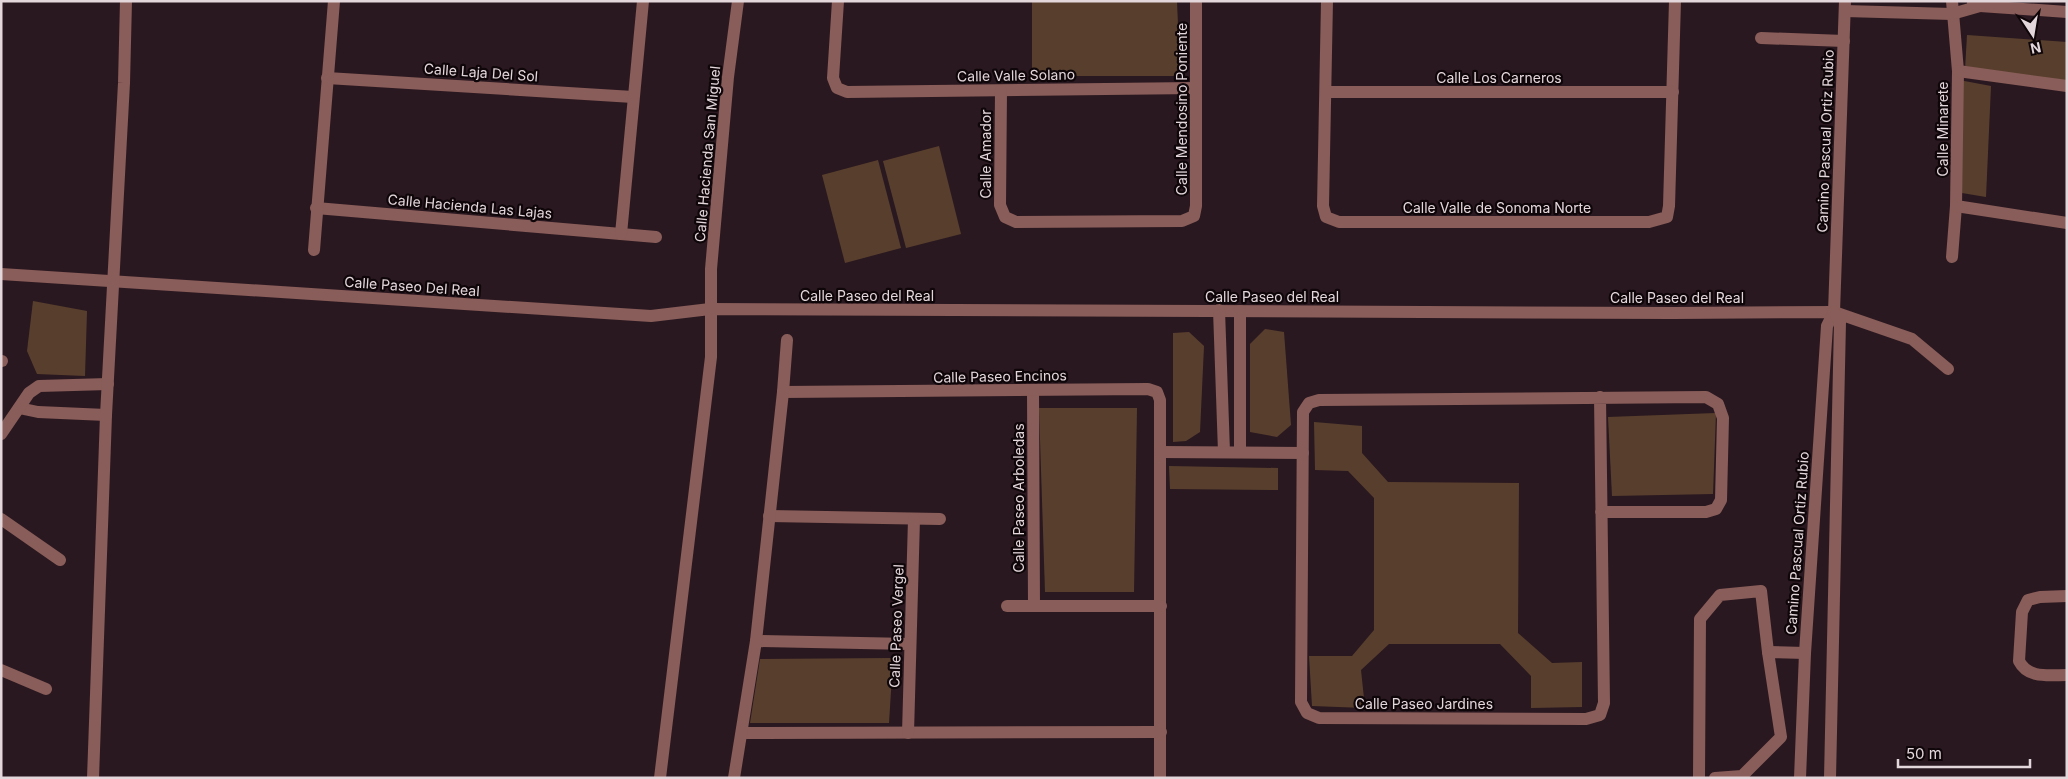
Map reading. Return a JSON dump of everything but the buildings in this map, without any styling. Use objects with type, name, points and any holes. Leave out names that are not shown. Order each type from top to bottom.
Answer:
[{"type":"street","points":[[93,778],[106,415],[124,82],[126,1]]},
{"type":"street","points":[[314,250],[334,1]]},
{"type":"street","points":[[621,234],[643,1]]},
{"type":"street","name":"Calle Hacienda San Miguel","points":[[660,778],[711,357],[711,269],[728,77],[738,1]]},
{"type":"street","name":"Calle Valle Solano","points":[[838,1],[833,78],[837,88],[847,92],[1196,88]]},
{"type":"street","name":"Calle Mendosino Poniente","points":[[1005,217],[1016,222],[1026,222],[1182,221],[1194,216],[1196,206],[1196,1]]},
{"type":"street","points":[[1326,92],[1327,1]]},
{"type":"street","points":[[1673,92],[1676,1]]},
{"type":"street","points":[[1845,6],[1952,8],[1974,4],[2067,12]]},
{"type":"street","name":"Camino Pascual Ortiz Rubio","points":[[1800,778],[1805,653],[1827,326],[1834,312],[1845,6]]},
{"type":"street","name":"Calle Minarete","points":[[1952,8],[1958,71],[1956,206],[1952,257]]},
{"type":"street","points":[[1761,38],[1844,41]]},
{"type":"street","points":[[1958,71],[2067,86]]},
{"type":"street","name":"Calle Laja Del Sol","points":[[327,78],[633,97]]},
{"type":"street","name":"Calle Amador","points":[[1000,91],[1000,205],[1005,217]]},
{"type":"street","name":"Calle Los Carneros","points":[[1326,92],[1673,92]]},
{"type":"street","name":"Calle Valle de Sonoma Norte","points":[[1326,92],[1323,206],[1326,217],[1339,222],[1650,222],[1667,217],[1673,92]]},
{"type":"street","points":[[1956,206],[2067,223]]},
{"type":"street","name":"Calle Hacienda Las Lajas","points":[[316,208],[656,237]]},
{"type":"street","name":"Calle Paseo Del Real","points":[[1,274],[651,316],[710,309]]},
{"type":"street","name":"Calle Paseo del Real","points":[[710,309],[1834,312],[1912,338],[1948,369]]},
{"type":"street","points":[[1220,310],[1224,452]]},
{"type":"street","points":[[1240,311],[1240,452]]},
{"type":"street","name":"Camino Pascual Ortiz Rubio","points":[[1830,778],[1840,322],[1834,312]]},
{"type":"street","points":[[734,778],[743,733],[756,642],[787,340]]},
{"type":"street","points":[[1,434],[29,393],[39,386],[108,384]]},
{"type":"street","name":"Calle Paseo Encinos","points":[[783,392],[1148,388],[1157,392],[1160,400],[1160,778]]},
{"type":"street","name":"Calle Paseo Arboledas","points":[[1033,390],[1034,606]]},
{"type":"street","name":"Calle Paseo Jardines","points":[[1600,397],[1601,512],[1604,702],[1600,715],[1586,719],[1319,718],[1307,713],[1301,702],[1303,412],[1309,403],[1319,400],[1600,397],[1706,397],[1718,404],[1723,418],[1721,500],[1716,510],[1706,512],[1601,512]]},
{"type":"street","points":[[19,408],[38,412],[106,415]]},
{"type":"street","points":[[1160,452],[1303,453]]},
{"type":"street","points":[[769,516],[940,520]]},
{"type":"street","points":[[1,519],[60,560]]},
{"type":"street","name":"Calle Paseo Vergel","points":[[908,732],[914,519]]},
{"type":"street","points":[[1699,778],[1700,619],[1720,595],[1761,591],[1781,737],[1742,776],[1715,778]]},
{"type":"street","points":[[2067,596],[2040,597],[2028,600],[2022,612],[2019,661],[2023,668],[2037,675],[2067,675]]},
{"type":"street","points":[[1007,606],[1160,606]]},
{"type":"street","points":[[756,642],[910,644]]},
{"type":"street","points":[[1768,652],[1805,653]]},
{"type":"street","points":[[1,670],[46,689]]},
{"type":"street","points":[[743,733],[1161,732]]},
{"type":"shaded area","points":[[1032,1],[1177,1],[1180,76],[1032,76]]},
{"type":"shaded area","points":[[1967,35],[2067,42],[2067,85],[1965,70]]},
{"type":"shaded area","points":[[1959,80],[1991,86],[1986,197],[1956,192]]},
{"type":"shaded area","points":[[939,146],[961,234],[906,248],[883,161]]},
{"type":"shaded area","points":[[878,160],[901,248],[845,263],[822,175]]},
{"type":"shaded area","points":[[33,301],[87,311],[85,376],[37,374],[27,351]]},
{"type":"shaded area","points":[[1265,329],[1284,332],[1291,425],[1277,437],[1250,432],[1250,344]]},
{"type":"shaded area","points":[[1189,332],[1204,346],[1200,432],[1186,441],[1173,442],[1173,333]]},
{"type":"shaded area","points":[[1039,408],[1137,408],[1134,592],[1045,592]]},
{"type":"shaded area","points":[[1716,413],[1713,494],[1612,496],[1608,417]]},
{"type":"shaded area","points":[[1314,422],[1362,426],[1362,453],[1388,482],[1519,483],[1518,633],[1552,663],[1582,662],[1582,707],[1531,708],[1531,676],[1500,644],[1389,644],[1361,670],[1365,708],[1312,706],[1309,656],[1352,656],[1374,630],[1374,498],[1348,471],[1315,470]]},
{"type":"shaded area","points":[[1169,466],[1278,468],[1278,490],[1170,489]]},
{"type":"shaded area","points":[[893,658],[889,723],[750,723],[760,659]]}]
